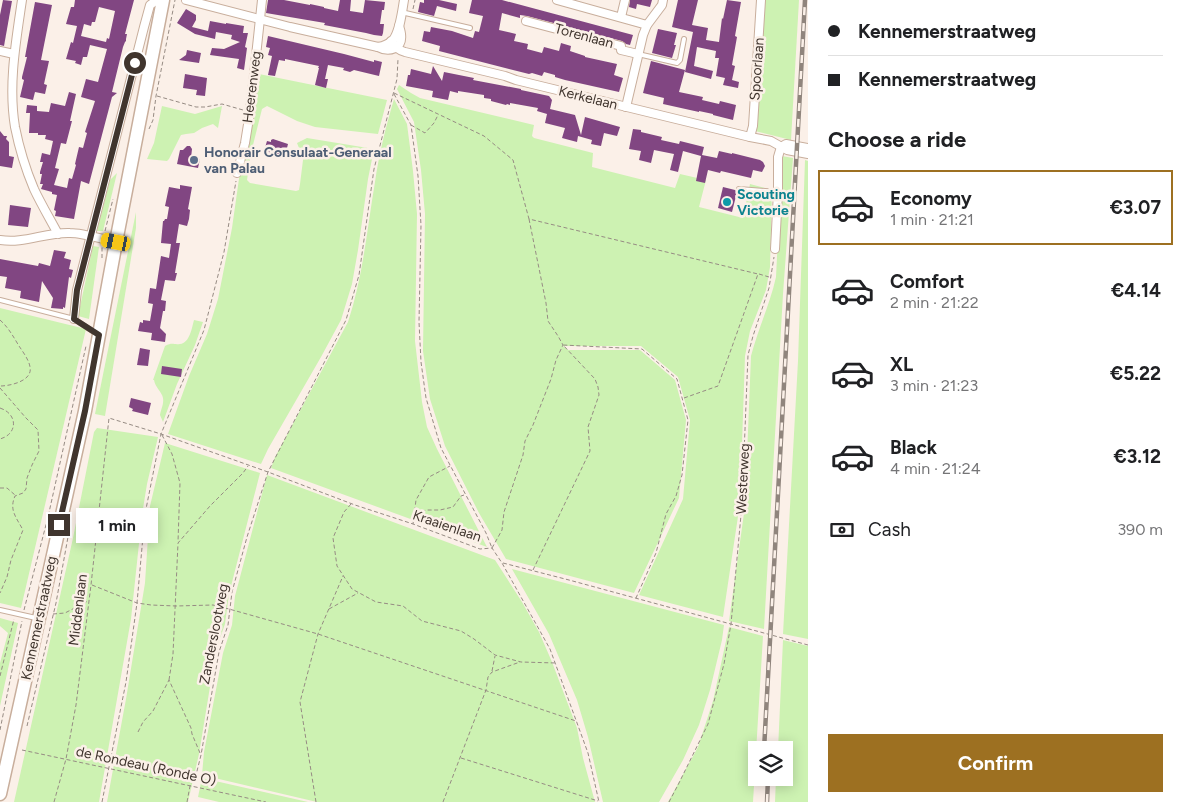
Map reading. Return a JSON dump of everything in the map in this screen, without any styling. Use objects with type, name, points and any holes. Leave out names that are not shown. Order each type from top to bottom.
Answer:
[{"type":"main road","name":"Kennemerstraatweg","points":[[0,794],[85,411],[99,335],[110,240],[163,0]]},
{"type":"street","points":[[22,0],[14,54],[13,93],[15,126],[34,188],[58,234]]},
{"type":"street","name":"Kerkelaan","points":[[186,0],[385,51],[395,47],[476,70],[771,141],[787,150],[808,154]]},
{"type":"street","name":"Heerenweg","points":[[237,173],[245,144],[250,112],[262,0]]},
{"type":"street","points":[[557,0],[647,25]]},
{"type":"street","points":[[621,17],[625,0]]},
{"type":"street","points":[[626,107],[638,54],[647,25],[664,0]]},
{"type":"street","name":"Spoorlaan","points":[[750,137],[753,126],[761,0]]},
{"type":"street","points":[[395,47],[400,43],[401,38],[399,26],[401,1]]},
{"type":"street","points":[[74,319],[77,290],[144,27],[154,2]]},
{"type":"street","name":"Torenlaan","points":[[526,21],[621,46],[621,50],[638,54]]},
{"type":"street","points":[[0,51],[14,54]]},
{"type":"street","name":"Kerkelaan","points":[[781,147],[786,144],[808,148]]},
{"type":"street","points":[[775,249],[778,156],[781,147]]},
{"type":"street","points":[[0,240],[25,240],[70,232],[110,240]]},
{"type":"lane","points":[[401,12],[470,28]]},
{"type":"lane","name":"Torenlaan","points":[[638,54],[677,63],[680,60],[684,39]]},
{"type":"lane","points":[[739,189],[778,192]]},
{"type":"lane","points":[[0,300],[74,319],[99,335]]},
{"type":"lane","points":[[0,610],[38,619]]},
{"type":"path","points":[[411,14],[415,0]]},
{"type":"path","name":"Zanderslootweg","points":[[187,802],[190,786],[196,775],[201,755],[219,652],[228,625],[232,592],[268,472],[346,320],[359,275],[374,169],[394,93],[398,59],[395,47]]},
{"type":"path","points":[[394,93],[484,136],[513,160],[529,218],[548,321],[563,346],[595,379],[598,387],[599,394],[588,427],[590,451],[533,570]]},
{"type":"path","points":[[394,93],[411,125],[418,176],[421,225],[419,322],[421,362],[426,398],[441,448],[492,548]]},
{"type":"path","points":[[156,96],[196,107],[222,104],[250,112]]},
{"type":"path","points":[[411,125],[425,133],[439,114]]},
{"type":"path","points":[[102,802],[126,682],[138,603],[146,514],[161,434],[204,330],[224,252],[237,173]]},
{"type":"path","points":[[102,258],[110,240],[114,196]]},
{"type":"path","points":[[529,218],[771,277]]},
{"type":"path","name":"Westerweg","points":[[669,802],[708,724],[724,664],[731,624],[742,504],[748,355],[769,288],[775,249]]},
{"type":"path","points":[[682,399],[718,386],[758,274]]},
{"type":"path","points":[[0,320],[12,333],[25,355],[30,367],[30,374],[18,383],[0,387]]},
{"type":"path","points":[[563,346],[642,349],[677,379],[688,420],[682,475],[676,496],[666,514],[656,553],[636,598]]},
{"type":"path","points":[[492,548],[502,530],[504,512],[523,455],[525,441],[534,425],[556,360],[563,346]]},
{"type":"path","name":"Kennemerstraatweg","points":[[0,730],[23,615],[48,517],[85,347]]},
{"type":"path","points":[[0,387],[38,430],[39,451],[29,472],[26,489],[23,493],[15,496]]},
{"type":"path","points":[[0,408],[9,412],[14,422],[11,432],[0,440]]},
{"type":"path","name":"Kraaienlaan","points":[[110,418],[249,465],[351,504],[413,524],[480,549],[492,548],[550,649],[556,663],[588,753],[599,802]]},
{"type":"path","name":"Middenlaan","points":[[54,802],[66,758],[76,705],[110,418]]},
{"type":"path","points":[[138,732],[143,722],[153,711],[169,680],[173,654],[180,483],[172,454],[161,434]]},
{"type":"path","points":[[178,543],[249,465]]},
{"type":"path","points":[[413,524],[416,500],[429,477],[450,466]]},
{"type":"path","points":[[0,488],[7,488],[15,496]]},
{"type":"path","points":[[414,514],[427,510],[453,507],[461,496],[465,494]]},
{"type":"path","points":[[0,593],[23,530],[12,508],[15,496]]},
{"type":"path","points":[[351,504],[344,512],[333,538],[338,566],[352,589],[376,602],[403,606],[422,621],[460,631],[496,654],[521,662],[556,663]]},
{"type":"path","points":[[502,563],[808,645]]},
{"type":"path","points":[[316,802],[300,702],[318,634],[343,575]]},
{"type":"path","points":[[91,585],[138,603],[176,606],[213,605],[230,608],[318,634],[576,721]]},
{"type":"path","points":[[329,608],[359,593]]},
{"type":"path","points":[[53,614],[65,613],[89,600]]},
{"type":"path","points":[[0,676],[15,614]]},
{"type":"path","points":[[444,802],[486,690],[488,677],[492,672],[496,654]]},
{"type":"path","points":[[492,672],[521,662]]},
{"type":"path","points":[[169,680],[201,755]]},
{"type":"path","name":"de Rondeau (Ronde O)","points":[[21,749],[265,802]]},
{"type":"path","points":[[460,758],[599,802]]},
{"type":"green space","points":[[764,0],[799,0],[791,140],[755,131]]},
{"type":"green space","points":[[254,73],[387,100],[378,134],[315,127],[297,121],[267,106],[262,109],[251,153],[247,180],[250,183],[299,190],[304,152],[297,143],[307,138],[374,149],[352,284],[341,320],[261,464],[168,434],[189,376],[207,334],[218,299],[232,228]]},
{"type":"green space","points":[[399,85],[420,98],[534,125],[532,136],[534,138],[593,153],[592,167],[675,188],[680,174],[706,180],[699,207],[743,218],[750,184],[772,190],[770,267],[766,290],[750,331],[745,356],[740,503],[723,617],[639,595],[683,499],[690,420],[678,377],[641,346],[563,346],[568,350],[640,350],[675,380],[686,420],[679,498],[634,593],[506,559],[479,513],[445,446],[430,399],[423,351],[425,214],[421,170],[414,122],[397,89]]},
{"type":"green space","points":[[394,99],[407,124],[413,171],[417,214],[415,341],[427,427],[487,547],[271,468],[275,457],[348,322],[361,270],[381,151]]},
{"type":"green space","points":[[162,106],[195,114],[222,106],[218,128],[213,124],[194,133],[181,135],[167,161],[147,159],[154,143]]},
{"type":"green space","points":[[782,156],[793,158],[783,294],[764,629],[729,621],[745,506],[751,356],[776,277]]},
{"type":"green space","points":[[805,160],[808,161],[808,639],[783,634],[798,361]]},
{"type":"green space","points":[[117,173],[103,231],[97,231],[110,180]]},
{"type":"green space","points":[[136,212],[136,228],[105,416],[95,414]]},
{"type":"green space","points":[[93,246],[99,247],[89,319],[78,316]]},
{"type":"green space","points":[[0,308],[86,329],[21,608],[0,603]]},
{"type":"green space","points":[[194,320],[203,322],[163,422],[160,415],[163,398],[153,380],[165,346],[180,344],[186,341]]},
{"type":"green space","points":[[97,428],[158,437],[147,484],[131,619],[99,802],[14,802],[73,538],[94,432]]},
{"type":"green space","points":[[165,443],[260,473],[229,594],[225,624],[216,650],[199,754],[188,802],[107,802],[145,583],[150,506]]},
{"type":"green space","points":[[267,475],[495,560],[539,632],[552,662],[577,728],[595,802],[317,802],[202,775],[204,752],[223,653],[232,625],[235,596]]},
{"type":"green space","points":[[512,569],[724,625],[710,690],[699,725],[683,760],[659,802],[603,802],[588,737],[577,700],[549,634]]},
{"type":"green space","points":[[0,618],[18,623],[0,706],[0,663],[8,633],[0,626]]},
{"type":"green space","points":[[729,627],[763,636],[757,741],[748,741],[748,786],[754,786],[753,802],[668,802],[698,747],[713,701]]},
{"type":"green space","points":[[783,640],[808,646],[808,802],[775,802],[776,786],[793,786],[793,741],[778,741]]},
{"type":"green space","points":[[202,778],[308,802],[219,802],[198,797]]},
{"type":"building","points":[[3,0],[12,1],[4,46],[0,45],[0,15]]},
{"type":"building","points":[[75,0],[134,0],[125,34],[127,34],[126,41],[112,92],[117,93],[112,97],[89,184],[81,181],[74,219],[55,216],[56,211],[54,210],[57,195],[41,189],[43,184],[40,184],[42,174],[40,172],[43,162],[40,162],[42,153],[50,155],[53,141],[45,139],[46,135],[29,133],[30,113],[26,113],[27,105],[37,106],[37,111],[49,112],[51,103],[65,106],[69,92],[76,94],[66,144],[61,143],[55,168],[59,169],[54,185],[67,188],[69,178],[72,179],[79,147],[83,148],[87,133],[85,132],[95,101],[81,97],[86,79],[98,82],[107,49],[90,45],[87,57],[83,57],[81,65],[75,63],[76,61],[66,59],[71,42],[73,43],[77,26],[66,24],[71,7],[74,7]],"holes":[[[99,7],[115,11],[109,39],[107,38],[106,42],[81,36],[84,24],[91,26],[92,22],[95,22]]]},
{"type":"building","points":[[268,0],[284,0],[310,4],[338,11],[340,0],[351,0],[350,11],[363,13],[365,0],[385,2],[380,24],[384,24],[383,33],[382,36],[374,35],[324,25],[325,23],[266,13]]},
{"type":"building","points":[[424,0],[439,0],[457,4],[456,11],[437,6],[434,16],[418,12],[420,2],[424,3]]},
{"type":"building","points":[[472,0],[502,0],[633,35],[630,45],[622,41],[527,16],[520,15],[520,18],[502,13],[499,30],[516,34],[514,41],[528,44],[527,49],[542,53],[544,47],[559,51],[561,43],[571,46],[570,51],[585,57],[617,64],[614,75],[623,78],[619,92],[565,80],[544,72],[542,76],[529,74],[439,51],[440,46],[422,41],[424,31],[430,32],[431,27],[473,38],[475,31],[479,32],[483,16],[469,13]]},
{"type":"building","points":[[630,0],[652,0],[650,7],[637,4],[636,9],[629,7]]},
{"type":"building","points":[[678,0],[698,0],[692,25],[708,28],[706,40],[719,42],[722,18],[727,0],[741,2],[732,65],[735,66],[732,80],[739,82],[738,88],[723,85],[725,78],[716,76],[719,58],[715,58],[716,51],[697,47],[694,66],[713,71],[711,79],[685,72],[693,32],[672,27]]},
{"type":"building","points":[[35,2],[52,5],[41,60],[49,61],[44,84],[47,85],[45,94],[35,92],[33,100],[20,97]]},
{"type":"building","points":[[186,9],[196,15],[196,20],[192,27],[208,31],[210,21],[244,26],[243,33],[248,33],[244,70],[237,68],[239,59],[210,55],[212,48],[224,49],[240,42],[231,39],[232,35],[216,32],[215,39],[195,34],[177,23]]},
{"type":"building","points":[[658,29],[677,33],[672,58],[652,53]]},
{"type":"building","points":[[268,36],[374,62],[374,60],[382,62],[379,76],[354,70],[350,72],[343,70],[344,68],[328,65],[325,79],[328,79],[326,88],[315,85],[319,66],[285,59],[285,61],[279,60],[275,76],[268,75],[272,56],[268,55],[270,48],[266,47]]},
{"type":"building","points":[[187,50],[201,53],[199,63],[179,60],[186,55]]},
{"type":"building","points":[[651,61],[685,70],[679,92],[703,97],[702,100],[719,104],[720,101],[736,105],[733,120],[663,104],[664,98],[643,93]]},
{"type":"building","points":[[433,66],[442,81],[444,72],[549,96],[552,100],[550,109],[575,115],[581,135],[585,117],[620,127],[617,136],[604,133],[601,146],[591,144],[592,140],[578,136],[577,142],[562,138],[565,128],[545,123],[547,114],[537,111],[538,108],[510,103],[510,105],[506,105],[484,98],[484,95],[458,91],[458,93],[450,91],[448,100],[432,97],[433,91],[406,86],[411,69],[431,74]]},
{"type":"building","points":[[185,74],[207,78],[205,96],[196,95],[197,90],[183,88]]},
{"type":"building","points":[[633,129],[662,137],[661,140],[679,144],[680,141],[704,147],[702,155],[717,158],[719,151],[732,153],[760,160],[765,166],[762,172],[753,170],[751,178],[708,170],[705,183],[696,181],[701,156],[683,151],[678,172],[670,170],[674,154],[654,150],[651,163],[639,160],[641,151],[629,149]]},
{"type":"building","points":[[0,131],[4,136],[7,136],[9,156],[14,157],[12,168],[0,166]]},
{"type":"building","points":[[273,139],[288,144],[285,156],[264,151],[267,141],[271,142]]},
{"type":"building","points":[[190,146],[192,149],[191,158],[200,159],[198,168],[177,164],[180,150]]},
{"type":"building","points":[[180,185],[192,187],[188,209],[190,210],[187,226],[179,224],[176,243],[180,243],[175,281],[165,280],[161,300],[166,301],[160,328],[166,334],[165,342],[151,340],[152,333],[138,331],[140,322],[143,323],[143,320],[150,321],[153,304],[148,303],[150,288],[156,289],[161,256],[169,258],[171,244],[161,243],[163,221],[167,219],[169,207],[165,206],[169,187],[180,189]]},
{"type":"building","name":"Scouting Victorie","points":[[723,187],[737,192],[732,212],[718,208]]},
{"type":"building","points":[[10,205],[31,208],[28,227],[8,225]]},
{"type":"building","points":[[54,250],[66,252],[64,258],[71,260],[69,269],[73,270],[71,278],[69,277],[65,308],[51,308],[53,298],[42,281],[39,302],[20,298],[21,291],[5,288],[7,277],[0,276],[0,259],[38,266],[39,263],[50,266]]},
{"type":"building","points":[[140,348],[150,350],[148,366],[137,365]]},
{"type":"building","points":[[162,366],[182,369],[181,377],[161,374]]},
{"type":"building","points":[[131,398],[151,403],[148,415],[132,411],[133,409],[129,407]]},
{"type":"railway","points":[[764,741],[805,0]]},
{"type":"railway","points":[[767,802],[768,786]]},
{"type":"place","name":"Honorair Consulaat-Generaal van Palau","points":[[194,160]]},
{"type":"place","name":"Scouting Victorie","points":[[727,202]]},
{"type":"route","points":[[59,525],[85,411],[99,335],[74,319],[77,290],[135,63]]}]
